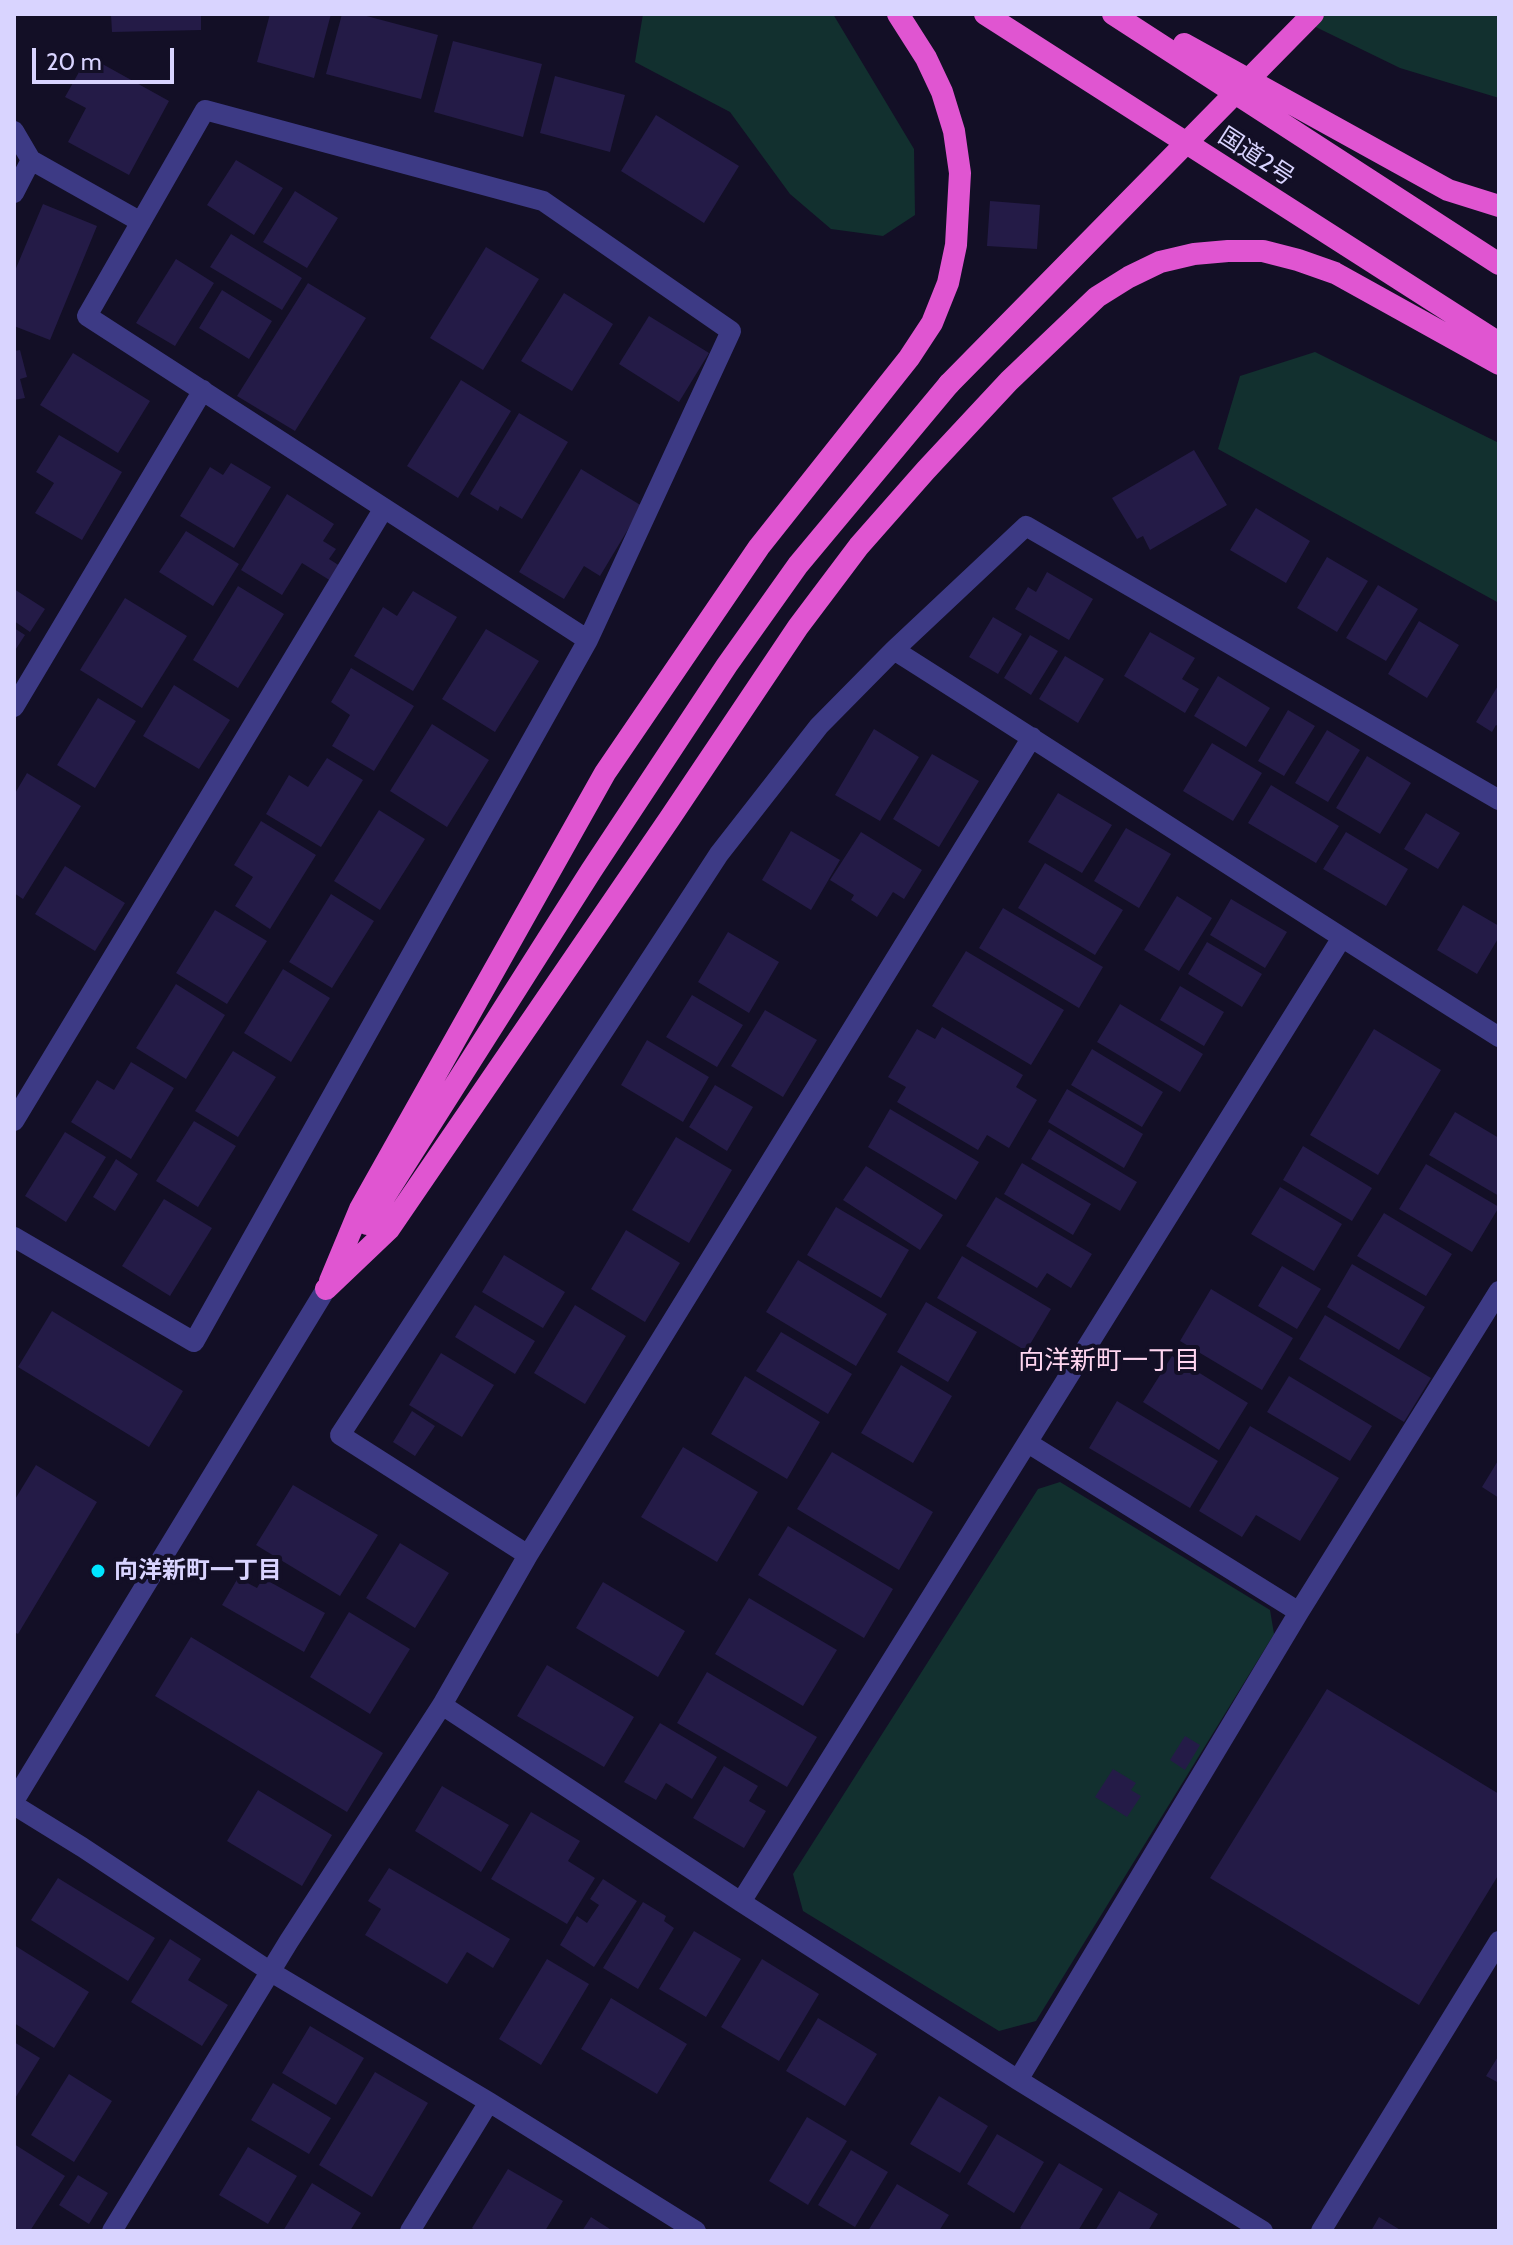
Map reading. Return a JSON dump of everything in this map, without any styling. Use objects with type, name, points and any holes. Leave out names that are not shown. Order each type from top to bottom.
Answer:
[{"type":"highway","points":[[326,1289],[360,1209],[605,773],[759,547],[909,358],[932,323],[948,283],[956,245],[960,173],[954,131],[942,92],[926,58],[898,14]]},
{"type":"highway","name":"国道2号","points":[[985,14],[1499,343]]},
{"type":"highway","name":"国道2号","points":[[1113,14],[1499,264]]},
{"type":"highway","points":[[1130,14],[1448,190],[1499,206]]},
{"type":"highway","points":[[326,1289],[591,871],[727,665],[798,565],[949,384],[1313,14]]},
{"type":"highway","points":[[326,1289],[389,1229],[798,627],[859,546],[1009,381],[1097,297],[1160,262],[1194,254],[1263,251],[1335,273],[1499,364]]},
{"type":"street","points":[[17,1247],[194,1342],[588,640],[731,331],[543,201],[205,110],[87,316],[588,640]]},
{"type":"street","points":[[14,131],[31,160],[141,222]]},
{"type":"street","points":[[14,193],[31,160]]},
{"type":"street","points":[[14,707],[203,390]]},
{"type":"street","points":[[14,1121],[384,508]]},
{"type":"street","points":[[528,1555],[340,1435],[719,854],[819,726],[894,650],[1026,526],[1499,800]]},
{"type":"street","points":[[894,650],[1341,939],[1499,1037]]},
{"type":"street","points":[[112,2231],[289,1941],[442,1705],[528,1555],[1032,737]]},
{"type":"street","points":[[741,1902],[1341,939]]},
{"type":"street","points":[[326,1289],[14,1803],[271,1972],[489,2102],[696,2231]]},
{"type":"street","points":[[1018,2080],[1299,1612],[1499,1291]]},
{"type":"street","points":[[1028,1443],[1299,1612]]},
{"type":"street","points":[[442,1705],[1018,2080],[1263,2231]]},
{"type":"street","points":[[1321,2231],[1499,1941]]},
{"type":"street","points":[[410,2231],[489,2102]]},
{"type":"green space","points":[[643,14],[833,14],[914,149],[915,215],[883,236],[831,229],[790,194],[730,112],[635,62]]},
{"type":"green space","points":[[1289,14],[1499,14],[1499,98],[1400,68]]},
{"type":"green space","points":[[1315,352],[1499,443],[1499,603],[1218,449],[1240,376]]},
{"type":"green space","points":[[1060,1482],[1270,1610],[1274,1634],[1036,2021],[999,2031],[803,1911],[793,1874],[1038,1489]]},
{"type":"building","points":[[111,14],[201,14],[201,30],[112,32]]},
{"type":"building","points":[[270,14],[331,14],[314,78],[257,62]]},
{"type":"building","points":[[342,14],[359,14],[438,35],[421,99],[326,74]]},
{"type":"building","points":[[453,41],[542,64],[523,137],[434,112]]},
{"type":"building","points":[[88,56],[169,101],[129,175],[68,142],[86,108],[65,97]]},
{"type":"building","points":[[555,76],[625,95],[610,152],[540,133]]},
{"type":"building","points":[[656,115],[739,166],[704,223],[621,171]]},
{"type":"building","points":[[236,160],[283,188],[254,235],[207,205]]},
{"type":"building","points":[[295,191],[338,218],[307,268],[263,242]]},
{"type":"building","points":[[990,201],[1040,205],[1037,249],[987,246]]},
{"type":"building","points":[[43,204],[97,226],[50,340],[14,326],[14,273]]},
{"type":"building","points":[[231,234],[302,278],[282,310],[210,267]]},
{"type":"building","points":[[486,247],[539,279],[483,370],[430,338]]},
{"type":"building","points":[[176,259],[214,283],[175,346],[136,323]]},
{"type":"building","points":[[308,283],[366,318],[295,431],[237,396]]},
{"type":"building","points":[[222,290],[272,321],[249,359],[199,328]]},
{"type":"building","points":[[564,293],[613,324],[572,391],[521,361]]},
{"type":"building","points":[[649,316],[709,353],[679,402],[619,364]]},
{"type":"building","points":[[20,350],[27,377],[20,379],[25,398],[14,400],[14,351]]},
{"type":"building","points":[[73,353],[150,401],[118,453],[40,405]]},
{"type":"building","points":[[461,380],[511,411],[458,498],[407,466]]},
{"type":"building","points":[[519,413],[568,442],[522,519],[500,506],[498,511],[470,494]]},
{"type":"building","points":[[59,435],[122,472],[82,540],[35,513],[54,483],[36,472]]},
{"type":"building","points":[[1194,450],[1227,505],[1150,550],[1143,536],[1137,539],[1112,498]]},
{"type":"building","points":[[231,463],[271,487],[234,548],[180,516],[210,467],[223,475]]},
{"type":"building","points":[[581,469],[642,506],[600,576],[584,566],[564,599],[519,572]]},
{"type":"building","points":[[287,494],[334,524],[323,541],[336,549],[329,559],[340,566],[331,581],[302,563],[282,595],[241,570]]},
{"type":"building","points":[[1256,508],[1310,541],[1286,583],[1230,550]]},
{"type":"building","points":[[186,531],[239,564],[213,606],[159,572]]},
{"type":"building","points":[[1327,557],[1368,581],[1337,632],[1297,608]]},
{"type":"building","points":[[1047,572],[1093,599],[1069,640],[1015,609],[1028,587],[1036,592]]},
{"type":"building","points":[[1378,585],[1418,609],[1386,661],[1346,638]]},
{"type":"building","points":[[238,586],[284,614],[238,688],[193,660]]},
{"type":"building","points":[[14,589],[45,609],[30,632],[14,621]]},
{"type":"building","points":[[413,591],[457,617],[413,691],[354,656],[383,607],[397,616]]},
{"type":"building","points":[[125,598],[187,636],[142,708],[80,670]]},
{"type":"building","points":[[993,617],[1022,634],[998,674],[969,657]]},
{"type":"building","points":[[1419,621],[1459,645],[1427,698],[1388,674]]},
{"type":"building","points":[[14,628],[25,635],[14,652]]},
{"type":"building","points":[[486,629],[539,661],[495,732],[442,699]]},
{"type":"building","points":[[1150,632],[1195,658],[1182,679],[1199,689],[1185,713],[1124,676]]},
{"type":"building","points":[[1030,635],[1058,651],[1031,695],[1004,678]]},
{"type":"building","points":[[1065,656],[1104,679],[1078,723],[1039,699]]},
{"type":"building","points":[[351,668],[414,706],[374,771],[332,746],[350,715],[331,702]]},
{"type":"building","points":[[1218,676],[1270,708],[1246,747],[1194,716]]},
{"type":"building","points":[[1499,684],[1499,727],[1496,725],[1492,732],[1476,722]]},
{"type":"building","points":[[174,685],[230,720],[199,769],[143,736]]},
{"type":"building","points":[[98,698],[136,721],[95,788],[57,765]]},
{"type":"building","points":[[1288,710],[1315,726],[1284,776],[1258,761]]},
{"type":"building","points":[[432,724],[489,760],[447,827],[390,791]]},
{"type":"building","points":[[874,729],[919,757],[880,821],[835,795]]},
{"type":"building","points":[[1327,730],[1360,750],[1328,802],[1295,783]]},
{"type":"building","points":[[1212,743],[1262,773],[1233,821],[1183,791]]},
{"type":"building","points":[[932,754],[979,781],[939,847],[893,819]]},
{"type":"building","points":[[1367,756],[1411,783],[1380,834],[1336,808]]},
{"type":"building","points":[[327,758],[363,780],[321,847],[266,814],[289,775],[308,787]]},
{"type":"building","points":[[27,773],[81,806],[23,899],[14,893],[14,795]]},
{"type":"building","points":[[1271,785],[1339,826],[1316,863],[1248,823]]},
{"type":"building","points":[[1058,793],[1112,825],[1082,873],[1028,842]]},
{"type":"building","points":[[379,810],[425,839],[380,910],[334,881]]},
{"type":"building","points":[[1426,813],[1460,833],[1438,869],[1404,849]]},
{"type":"building","points":[[261,821],[316,855],[270,929],[235,906],[253,877],[234,865]]},
{"type":"building","points":[[1126,828],[1171,854],[1139,908],[1094,881]]},
{"type":"building","points":[[791,831],[840,860],[811,910],[762,880]]},
{"type":"building","points":[[861,832],[922,870],[904,899],[893,892],[877,917],[851,900],[854,895],[830,880]]},
{"type":"building","points":[[1346,832],[1408,869],[1386,906],[1323,869]]},
{"type":"building","points":[[1045,863],[1123,910],[1095,955],[1018,908]]},
{"type":"building","points":[[65,866],[125,903],[95,951],[35,914]]},
{"type":"building","points":[[331,894],[374,921],[332,988],[289,962]]},
{"type":"building","points":[[1177,896],[1212,918],[1179,971],[1144,950]]},
{"type":"building","points":[[1231,899],[1287,932],[1265,968],[1210,935]]},
{"type":"building","points":[[1463,905],[1499,926],[1499,937],[1477,974],[1437,950]]},
{"type":"building","points":[[1003,908],[1103,967],[1079,1008],[979,948]]},
{"type":"building","points":[[215,910],[267,941],[227,1004],[176,973]]},
{"type":"building","points":[[728,932],[779,962],[749,1013],[698,982]]},
{"type":"building","points":[[1207,942],[1262,974],[1242,1007],[1188,974]]},
{"type":"building","points":[[966,951],[1064,1010],[1031,1065],[932,1006]]},
{"type":"building","points":[[283,969],[330,998],[291,1062],[244,1033]]},
{"type":"building","points":[[176,984],[225,1015],[186,1079],[136,1048]]},
{"type":"building","points":[[1180,986],[1224,1012],[1204,1046],[1160,1020]]},
{"type":"building","points":[[692,995],[743,1025],[717,1067],[666,1037]]},
{"type":"building","points":[[1120,1004],[1203,1054],[1180,1092],[1097,1042]]},
{"type":"building","points":[[765,1010],[817,1040],[783,1097],[731,1066]]},
{"type":"building","points":[[942,1027],[1023,1075],[1016,1087],[1037,1100],[1009,1148],[987,1135],[978,1150],[897,1102],[906,1087],[888,1077],[917,1029],[935,1039]]},
{"type":"building","points":[[1374,1029],[1441,1070],[1378,1175],[1310,1135]]},
{"type":"building","points":[[647,1040],[709,1077],[683,1122],[621,1085]]},
{"type":"building","points":[[1092,1049],[1163,1092],[1142,1127],[1071,1085]]},
{"type":"building","points":[[233,1051],[276,1077],[238,1137],[195,1111]]},
{"type":"building","points":[[131,1062],[174,1088],[131,1159],[71,1122],[97,1080],[114,1090]]},
{"type":"building","points":[[715,1085],[753,1107],[727,1151],[689,1127]]},
{"type":"building","points":[[1067,1089],[1143,1134],[1124,1168],[1048,1122]]},
{"type":"building","points":[[890,1109],[979,1162],[956,1200],[868,1147]]},
{"type":"building","points":[[1455,1112],[1499,1138],[1499,1196],[1429,1155]]},
{"type":"building","points":[[194,1121],[236,1146],[198,1207],[156,1181]]},
{"type":"building","points":[[1049,1129],[1137,1182],[1120,1211],[1031,1159]]},
{"type":"building","points":[[65,1132],[106,1157],[66,1222],[25,1196]]},
{"type":"building","points":[[676,1137],[732,1170],[689,1243],[632,1210]]},
{"type":"building","points":[[1303,1146],[1372,1188],[1352,1221],[1283,1180]]},
{"type":"building","points":[[116,1159],[138,1174],[115,1211],[93,1197]]},
{"type":"building","points":[[1022,1163],[1091,1204],[1073,1235],[1004,1194]]},
{"type":"building","points":[[1426,1164],[1499,1207],[1472,1252],[1399,1209]]},
{"type":"building","points":[[866,1166],[943,1215],[920,1250],[843,1200]]},
{"type":"building","points":[[1280,1187],[1342,1224],[1314,1271],[1251,1234]]},
{"type":"building","points":[[996,1197],[1092,1254],[1071,1288],[1047,1273],[1037,1288],[966,1246]]},
{"type":"building","points":[[164,1199],[212,1228],[170,1296],[122,1266]]},
{"type":"building","points":[[836,1207],[909,1250],[881,1298],[807,1255]]},
{"type":"building","points":[[1384,1213],[1452,1254],[1426,1296],[1357,1256]]},
{"type":"building","points":[[626,1230],[680,1263],[645,1322],[591,1289]]},
{"type":"building","points":[[504,1255],[565,1292],[543,1328],[482,1292]]},
{"type":"building","points":[[962,1256],[1051,1309],[1026,1351],[937,1298]]},
{"type":"building","points":[[798,1260],[887,1314],[856,1366],[766,1312]]},
{"type":"building","points":[[1352,1264],[1425,1307],[1399,1350],[1327,1307]]},
{"type":"building","points":[[1282,1266],[1321,1289],[1297,1329],[1258,1306]]},
{"type":"building","points":[[1211,1289],[1293,1338],[1262,1390],[1180,1341]]},
{"type":"building","points":[[926,1302],[977,1332],[948,1382],[897,1352]]},
{"type":"building","points":[[475,1305],[535,1341],[515,1374],[455,1337]]},
{"type":"building","points":[[575,1305],[626,1336],[585,1404],[534,1373]]},
{"type":"building","points":[[52,1311],[183,1391],[149,1447],[18,1367]]},
{"type":"building","points":[[1325,1315],[1431,1378],[1404,1422],[1299,1359]]},
{"type":"building","points":[[781,1332],[852,1374],[828,1414],[756,1371]]},
{"type":"building","points":[[441,1353],[494,1385],[462,1437],[409,1405]]},
{"type":"building","points":[[1172,1356],[1248,1403],[1219,1450],[1143,1402]]},
{"type":"building","points":[[901,1365],[952,1396],[913,1463],[861,1433]]},
{"type":"building","points":[[745,1376],[820,1422],[787,1479],[711,1434]]},
{"type":"building","points":[[1289,1376],[1372,1426],[1350,1461],[1267,1412]]},
{"type":"building","points":[[1117,1401],[1218,1461],[1190,1508],[1089,1448]]},
{"type":"building","points":[[412,1411],[435,1426],[415,1456],[393,1442]]},
{"type":"building","points":[[1250,1426],[1339,1478],[1300,1541],[1256,1515],[1242,1537],[1199,1511]]},
{"type":"building","points":[[683,1447],[758,1492],[717,1562],[641,1517]]},
{"type":"building","points":[[832,1452],[933,1512],[899,1570],[797,1509]]},
{"type":"building","points":[[1499,1459],[1499,1498],[1482,1487]]},
{"type":"building","points":[[36,1465],[97,1502],[18,1634],[14,1632],[14,1501]]},
{"type":"building","points":[[293,1485],[378,1535],[340,1596],[256,1545]]},
{"type":"building","points":[[788,1526],[893,1589],[864,1638],[758,1575]]},
{"type":"building","points":[[400,1543],[449,1573],[415,1628],[366,1598]]},
{"type":"building","points":[[238,1578],[257,1588],[263,1578],[325,1613],[304,1652],[222,1605]]},
{"type":"building","points":[[603,1582],[685,1631],[658,1677],[576,1628]]},
{"type":"building","points":[[749,1598],[837,1650],[803,1706],[715,1654]]},
{"type":"building","points":[[349,1612],[410,1649],[370,1714],[310,1677]]},
{"type":"building","points":[[191,1637],[383,1753],[347,1812],[155,1696]]},
{"type":"building","points":[[547,1665],[634,1717],[604,1767],[517,1716]]},
{"type":"building","points":[[707,1672],[817,1737],[787,1787],[677,1723]]},
{"type":"building","points":[[1327,1689],[1499,1794],[1499,1874],[1419,2005],[1210,1878]]},
{"type":"building","points":[[660,1723],[717,1757],[692,1799],[666,1783],[656,1800],[624,1782]]},
{"type":"building","points":[[1185,1736],[1200,1745],[1185,1770],[1170,1760]]},
{"type":"building","points":[[724,1766],[758,1786],[749,1801],[766,1811],[744,1848],[693,1818]]},
{"type":"building","points":[[1113,1769],[1136,1783],[1131,1790],[1141,1796],[1127,1817],[1095,1797]]},
{"type":"building","points":[[442,1786],[509,1825],[481,1872],[415,1831]]},
{"type":"building","points":[[258,1790],[332,1835],[302,1886],[227,1841]]},
{"type":"building","points":[[531,1812],[580,1841],[568,1861],[595,1878],[567,1924],[491,1879]]},
{"type":"building","points":[[389,1868],[510,1939],[493,1968],[467,1952],[447,1984],[365,1935],[381,1909],[368,1901]]},
{"type":"building","points":[[58,1878],[155,1938],[128,1981],[31,1920]]},
{"type":"building","points":[[603,1879],[637,1901],[594,1967],[560,1945],[577,1916],[587,1923],[599,1905],[590,1899]]},
{"type":"building","points":[[643,1902],[666,1916],[664,1921],[674,1928],[638,1989],[603,1968]]},
{"type":"building","points":[[694,1931],[741,1959],[706,2017],[659,1989]]},
{"type":"building","points":[[170,1939],[201,1959],[188,1980],[228,2005],[202,2046],[131,2002]]},
{"type":"building","points":[[14,1945],[89,1992],[54,2048],[14,2023]]},
{"type":"building","points":[[547,1959],[589,1984],[541,2065],[499,2039]]},
{"type":"building","points":[[762,1959],[819,1994],[779,2061],[721,2027]]},
{"type":"building","points":[[611,1998],[687,2044],[657,2094],[581,2049]]},
{"type":"building","points":[[818,2018],[877,2054],[845,2106],[786,2071]]},
{"type":"building","points":[[310,2026],[364,2058],[336,2105],[282,2073]]},
{"type":"building","points":[[14,2042],[40,2058],[14,2100]]},
{"type":"building","points":[[1499,2055],[1499,2083],[1486,2076]]},
{"type":"building","points":[[375,2072],[428,2103],[372,2197],[319,2165]]},
{"type":"building","points":[[69,2074],[112,2101],[74,2162],[31,2135]]},
{"type":"building","points":[[273,2083],[331,2118],[309,2154],[251,2120]]},
{"type":"building","points":[[939,2096],[988,2126],[960,2173],[910,2144]]},
{"type":"building","points":[[807,2117],[847,2141],[808,2205],[769,2181]]},
{"type":"building","points":[[997,2134],[1044,2162],[1014,2213],[967,2184]]},
{"type":"building","points":[[14,2144],[65,2176],[30,2231],[14,2231]]},
{"type":"building","points":[[248,2147],[297,2176],[268,2224],[219,2195]]},
{"type":"building","points":[[851,2150],[888,2172],[855,2227],[818,2205]]},
{"type":"building","points":[[1059,2163],[1103,2189],[1078,2231],[1024,2231],[1020,2228]]},
{"type":"building","points":[[508,2169],[563,2201],[545,2231],[476,2231],[472,2228]]},
{"type":"building","points":[[78,2175],[108,2193],[89,2224],[59,2205]]},
{"type":"building","points":[[312,2183],[361,2213],[350,2231],[283,2231]]},
{"type":"building","points":[[897,2184],[949,2215],[939,2231],[868,2231]]},
{"type":"building","points":[[1119,2191],[1158,2214],[1148,2231],[1095,2231]]},
{"type":"building","points":[[591,2217],[613,2231],[582,2231]]},
{"type":"building","points":[[1379,2217],[1402,2231],[1371,2231]]},
{"type":"place","name":"向洋新町一丁目","points":[[98,1571]]},
{"type":"district","name":"向洋新町一丁目","points":[[1109,1361]]}]
